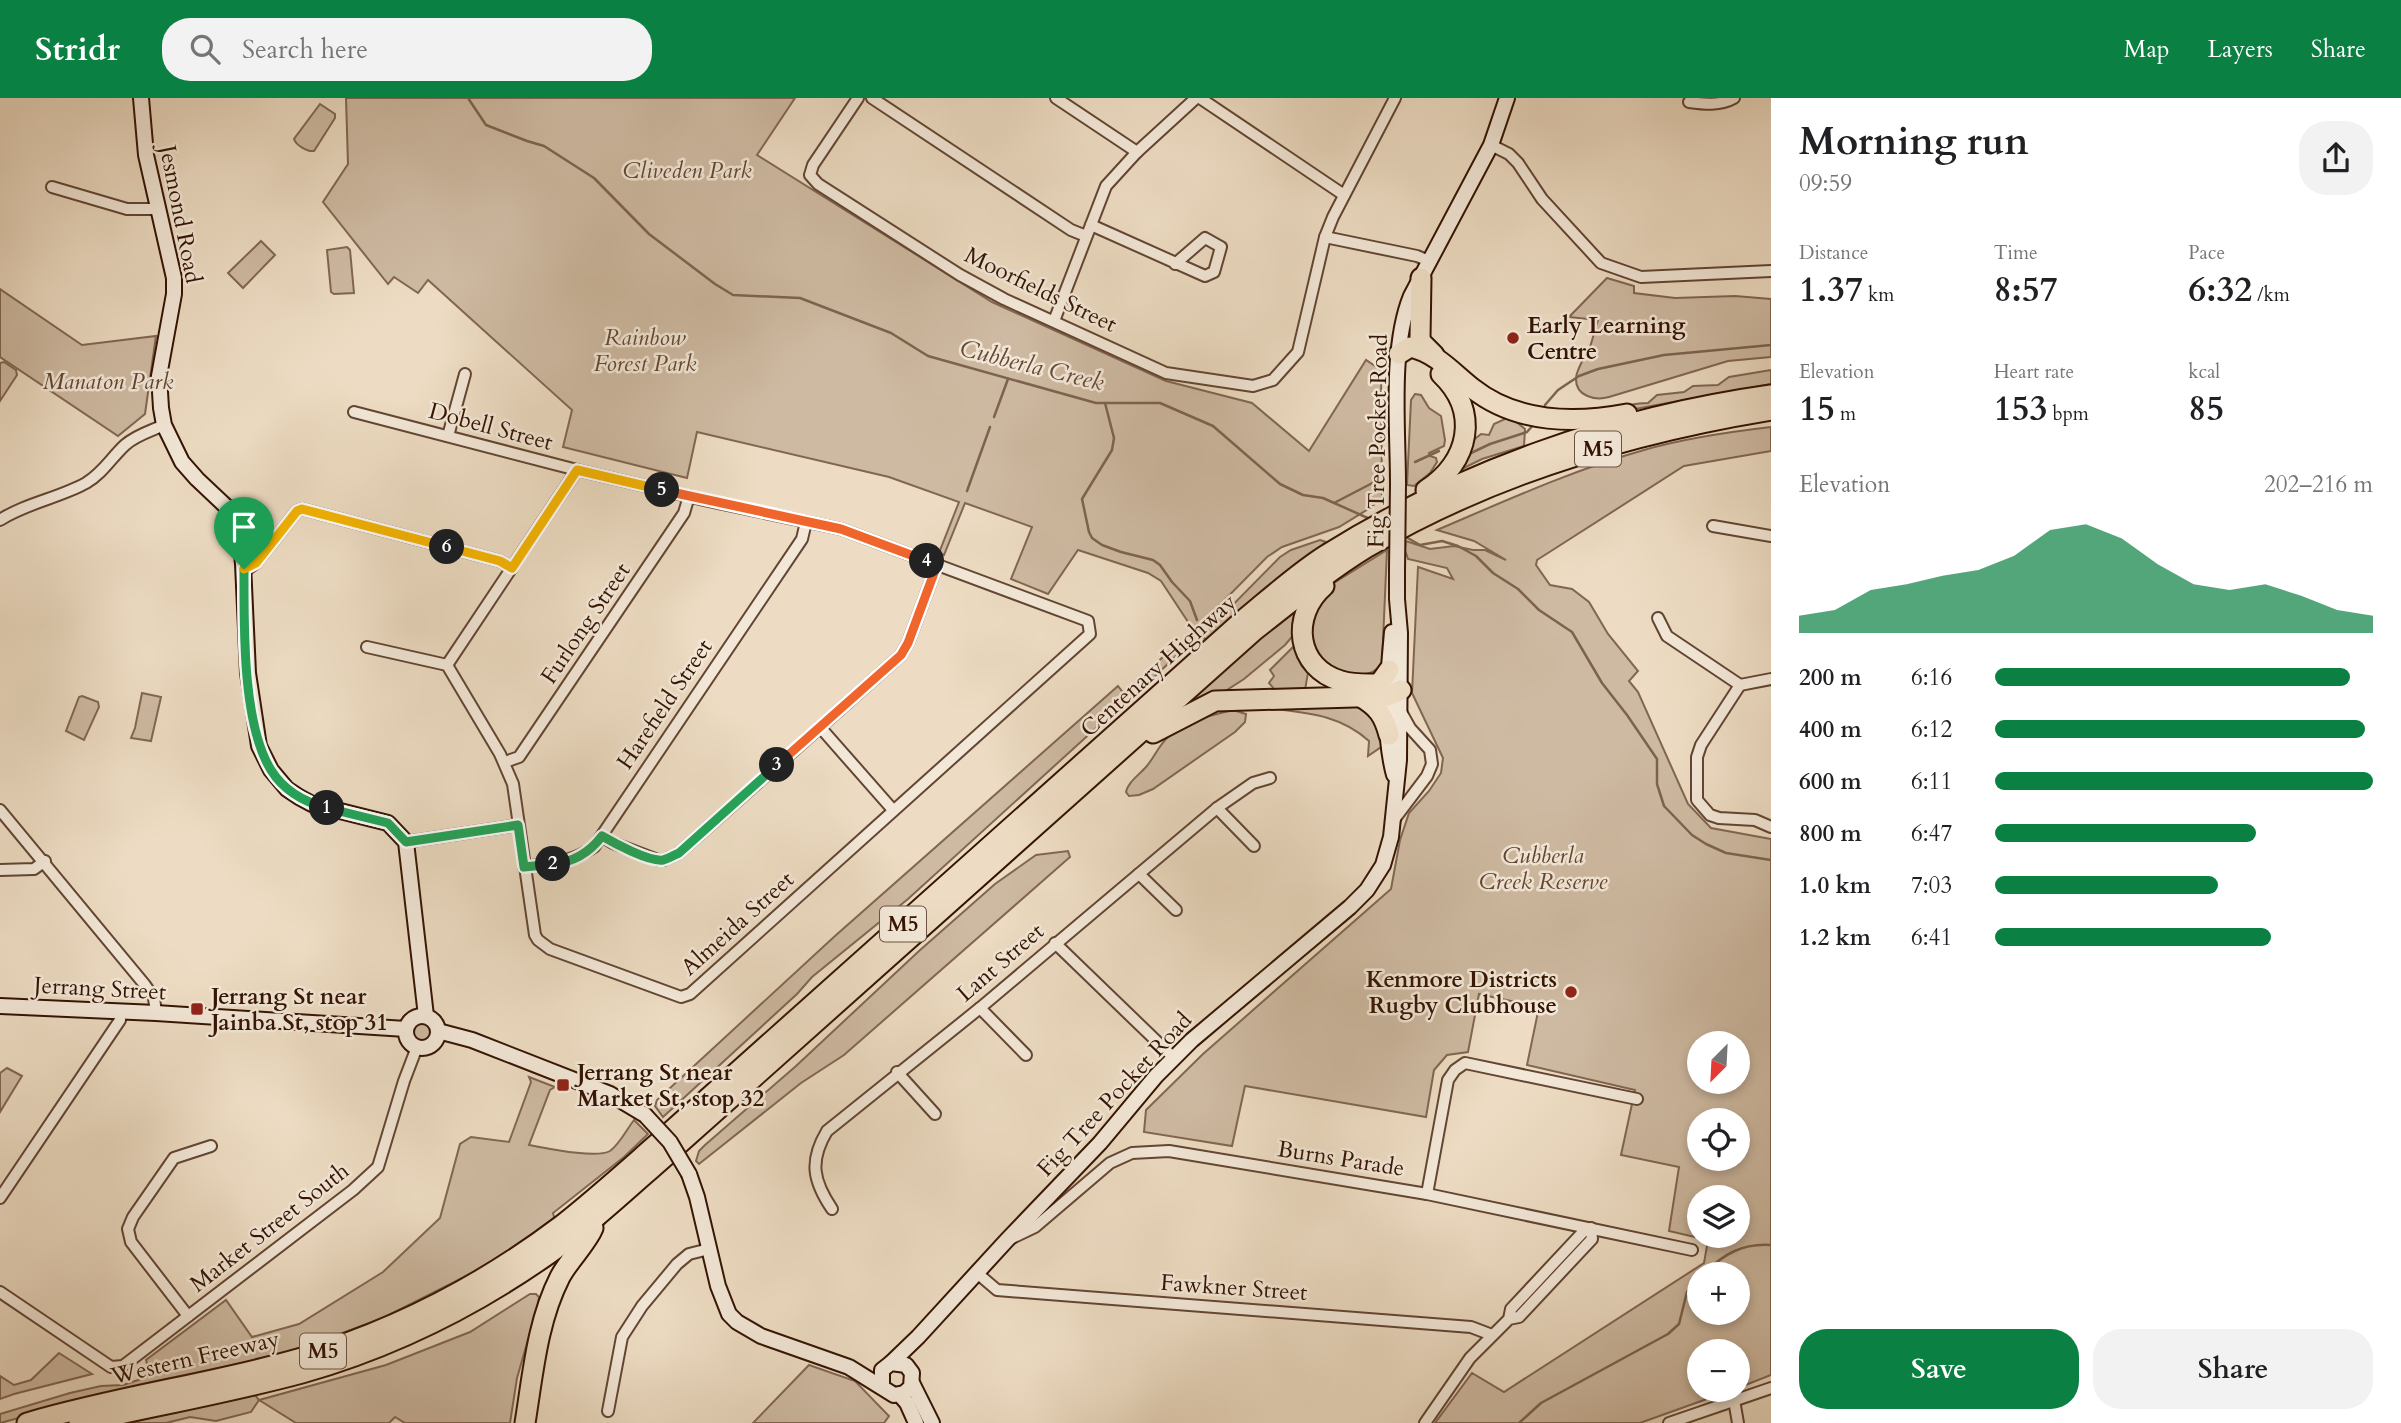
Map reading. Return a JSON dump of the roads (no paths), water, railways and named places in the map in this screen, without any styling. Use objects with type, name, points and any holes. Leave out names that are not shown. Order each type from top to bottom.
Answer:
[{"type":"highway","points":[[1425,270],[1420,338],[1443,364],[1493,402],[1509,410],[1552,419],[1577,420],[1647,411],[1670,414]]},
{"type":"highway","points":[[1414,504],[1425,491],[1444,477],[1458,458],[1465,436],[1465,413],[1458,396],[1443,376],[1431,367],[1399,354],[1403,349],[1413,348],[1443,364]]},
{"type":"highway","name":"Centenary Highway","points":[[1394,525],[1414,504],[1548,449],[1670,414],[1771,395]]},
{"type":"highway","name":"Centenary Highway","points":[[669,1143],[1242,621],[1324,556],[1394,525],[1575,456],[1666,430],[1771,410]]},
{"type":"highway","name":"Centenary Highway","points":[[593,1209],[1079,787],[1255,630],[1373,536]]},
{"type":"highway","points":[[1329,572],[1325,585],[1312,598],[1305,612],[1304,648],[1312,664],[1342,682],[1391,689]]},
{"type":"highway","points":[[1079,787],[1154,732],[1215,701],[1361,697],[1391,689]]},
{"type":"highway","points":[[1361,697],[1371,703],[1384,718],[1389,735]]},
{"type":"highway","points":[[525,1423],[546,1309],[560,1277],[591,1234],[593,1209]]},
{"type":"highway","name":"Western Freeway","points":[[27,1423],[276,1365],[376,1332],[444,1300],[497,1270],[552,1232],[593,1209]]},
{"type":"highway","name":"Western Freeway","points":[[79,1423],[303,1372],[379,1346],[440,1319],[550,1253],[593,1209]]},
{"type":"street","name":"Jesmond Road","points":[[141,98],[144,144],[174,278],[174,294],[159,376],[164,425],[182,462],[197,480],[232,512],[239,524],[244,569],[250,696],[259,746],[271,770],[287,789],[312,804],[388,823],[406,842]]},
{"type":"street","name":"Moorfields Street","points":[[858,98],[813,165],[810,175],[818,184],[960,275],[1004,299],[1166,373],[1253,386],[1273,380],[1298,352],[1325,237]]},
{"type":"street","points":[[872,98],[1071,230],[1088,231],[1175,264]]},
{"type":"street","points":[[1056,98],[1137,152]]},
{"type":"street","points":[[1054,321],[1106,186],[1137,152],[1198,98],[1345,195]]},
{"type":"street","points":[[1395,98],[1325,237],[1416,256],[1425,270]]},
{"type":"street","name":"Fig Tree Pocket Road","points":[[1395,781],[1390,760],[1389,735],[1397,599],[1399,354],[1404,316],[1425,270],[1491,145],[1507,98]]},
{"type":"street","points":[[1689,102],[1712,104],[1734,98]]},
{"type":"street","points":[[1491,145],[1509,154],[1518,163],[1542,199],[1601,263],[1641,277],[1771,271]]},
{"type":"street","points":[[52,187],[127,209],[158,209]]},
{"type":"street","points":[[448,436],[464,374]]},
{"type":"street","name":"Dobell Street","points":[[354,412],[577,470],[841,529],[1088,621],[1090,634]]},
{"type":"street","points":[[0,520],[25,507],[83,485],[100,473],[126,444],[164,425]]},
{"type":"street","points":[[367,648],[447,665],[577,470]]},
{"type":"street","name":"Furlong Street","points":[[505,762],[519,757],[567,689],[684,513],[689,496]]},
{"type":"street","points":[[244,569],[256,563],[297,511],[302,509],[500,561],[512,568]]},
{"type":"street","name":"Harefield Street","points":[[524,867],[558,864],[580,856],[594,847],[802,539],[806,522]]},
{"type":"street","points":[[1713,526],[1771,536]]},
{"type":"street","points":[[602,836],[613,843],[658,860],[676,855],[901,655],[937,565]]},
{"type":"street","name":"Fig Tree Pocket Road","points":[[888,1365],[918,1337],[1100,1143],[1156,1076],[1367,890],[1383,865],[1392,822],[1399,761],[1391,689],[1400,633],[1397,599]]},
{"type":"street","points":[[1658,618],[1667,636],[1740,685],[1771,679]]},
{"type":"street","name":"Almeida Street","points":[[447,665],[505,762],[513,784],[528,900],[538,940],[550,949],[681,997],[690,994],[1090,634]]},
{"type":"street","points":[[1740,685],[1701,745],[1697,757],[1697,800],[1710,815],[1755,820],[1771,827]]},
{"type":"street","points":[[1391,689],[1410,728],[1430,750],[1431,769],[1392,822]]},
{"type":"street","points":[[820,727],[893,810]]},
{"type":"street","name":"Lant Street","points":[[832,1209],[819,1190],[816,1155],[827,1131],[897,1072],[980,1008],[1217,808],[1253,783],[1270,778]]},
{"type":"street","points":[[1395,781],[1420,785]]},
{"type":"street","points":[[1217,808],[1254,846]]},
{"type":"street","points":[[0,810],[45,861],[145,985],[154,998],[156,1013]]},
{"type":"street","points":[[426,1016],[406,842],[518,825]]},
{"type":"street","points":[[0,870],[34,869],[45,861]]},
{"type":"street","points":[[1139,874],[1176,910]]},
{"type":"street","points":[[1055,943],[1174,1059]]},
{"type":"street","name":"Jerrang Street","points":[[0,1006],[407,1029]]},
{"type":"street","points":[[980,1008],[1026,1055]]},
{"type":"street","points":[[0,1198],[120,1020],[121,1011]]},
{"type":"street","points":[[426,1016],[434,1022],[438,1031],[435,1042],[430,1046],[417,1047],[409,1041],[407,1029],[414,1018],[426,1016]]},
{"type":"street","points":[[438,1031],[472,1040],[610,1094],[645,1115],[670,1142],[689,1174],[723,1303],[737,1322],[761,1336],[849,1367],[889,1393],[900,1395],[908,1391],[918,1337]]},
{"type":"street","name":"Market Street South","points":[[0,1292],[106,1364],[116,1368],[132,1359],[361,1184],[378,1167],[417,1047]]},
{"type":"street","points":[[1427,1194],[1448,1080],[1455,1070],[1465,1063],[1637,1099]]},
{"type":"street","points":[[897,1072],[935,1114]]},
{"type":"street","points":[[188,1315],[131,1242],[128,1228],[174,1158],[211,1146]]},
{"type":"street","name":"Burns Parade","points":[[1007,1240],[1035,1227],[1110,1163],[1132,1153],[1168,1151],[1427,1194],[1692,1250]]},
{"type":"street","points":[[1425,1423],[1470,1358],[1509,1319],[1511,1310],[1583,1232],[1591,1227]]},
{"type":"street","points":[[608,1411],[622,1337],[642,1306],[677,1264],[689,1254],[709,1249]]},
{"type":"street","name":"Fawkner Street","points":[[977,1273],[997,1290],[1471,1326],[1492,1335]]},
{"type":"street","points":[[882,1386],[881,1375],[888,1365]]},
{"type":"street","points":[[849,1367],[906,1365],[932,1423]]},
{"type":"street","points":[[1750,1395],[1771,1388]]},
{"type":"street","points":[[900,1395],[907,1403],[916,1423]]},
{"type":"street","points":[[1669,1423],[1728,1402]]},
{"type":"street","points":[[1734,1402],[1738,1423]]},
{"type":"waterway","name":"Cubberla Creek","points":[[468,98],[486,125],[544,146],[594,178],[649,234],[733,295],[800,298],[891,333],[928,356],[1096,403],[1160,403],[1213,426],[1280,484],[1303,495],[1323,498],[1370,519]]},
{"type":"waterway","points":[[1545,405],[1558,390],[1579,376],[1598,369],[1664,355],[1771,345]]},
{"type":"waterway","points":[[994,417],[1008,379]]},
{"type":"waterway","points":[[1105,403],[1114,438],[1112,450],[1082,499],[1089,532],[1092,538],[1102,545],[1153,560],[1160,565],[1190,601],[1197,620]]},
{"type":"waterway","points":[[1469,454],[1527,432],[1535,423]]},
{"type":"waterway","points":[[967,491],[990,427]]},
{"type":"waterway","points":[[1415,462],[1439,451]]},
{"type":"waterway","points":[[1334,503],[1384,477]]},
{"type":"waterway","name":"Cubberla Creek","points":[[1404,536],[1420,545],[1442,541],[1476,556],[1493,573],[1518,589],[1539,610],[1572,632],[1602,683],[1657,759],[1657,784],[1664,806],[1692,835],[1706,844],[1726,853],[1771,860]]},
{"type":"waterway","name":"Cubberla Creek","points":[[1718,1262],[1743,1248],[1771,1245]]},
{"type":"waterway","name":"Cubberla Creek","points":[[1519,1423],[1541,1403],[1668,1334],[1679,1324],[1687,1292]]},
{"type":"place","name":"Early Learning Centre","points":[[1513,338]]},
{"type":"place","name":"Kenmore Districts Rugby Clubhouse","points":[[1571,992]]},
{"type":"place","name":"Jerrang St near Jainba St, stop 31","points":[[197,1009]]},
{"type":"place","name":"Jerrang St near Market St, stop 32","points":[[563,1085]]},
{"type":"park label","name":"Cliveden Park","points":[[687,170]]},
{"type":"park label","name":"Rainbow Forest Park","points":[[645,350]]},
{"type":"park label","name":"Manaton Park","points":[[108,381]]},
{"type":"park label","name":"Cubberla Creek Reserve","points":[[1543,868]]}]
